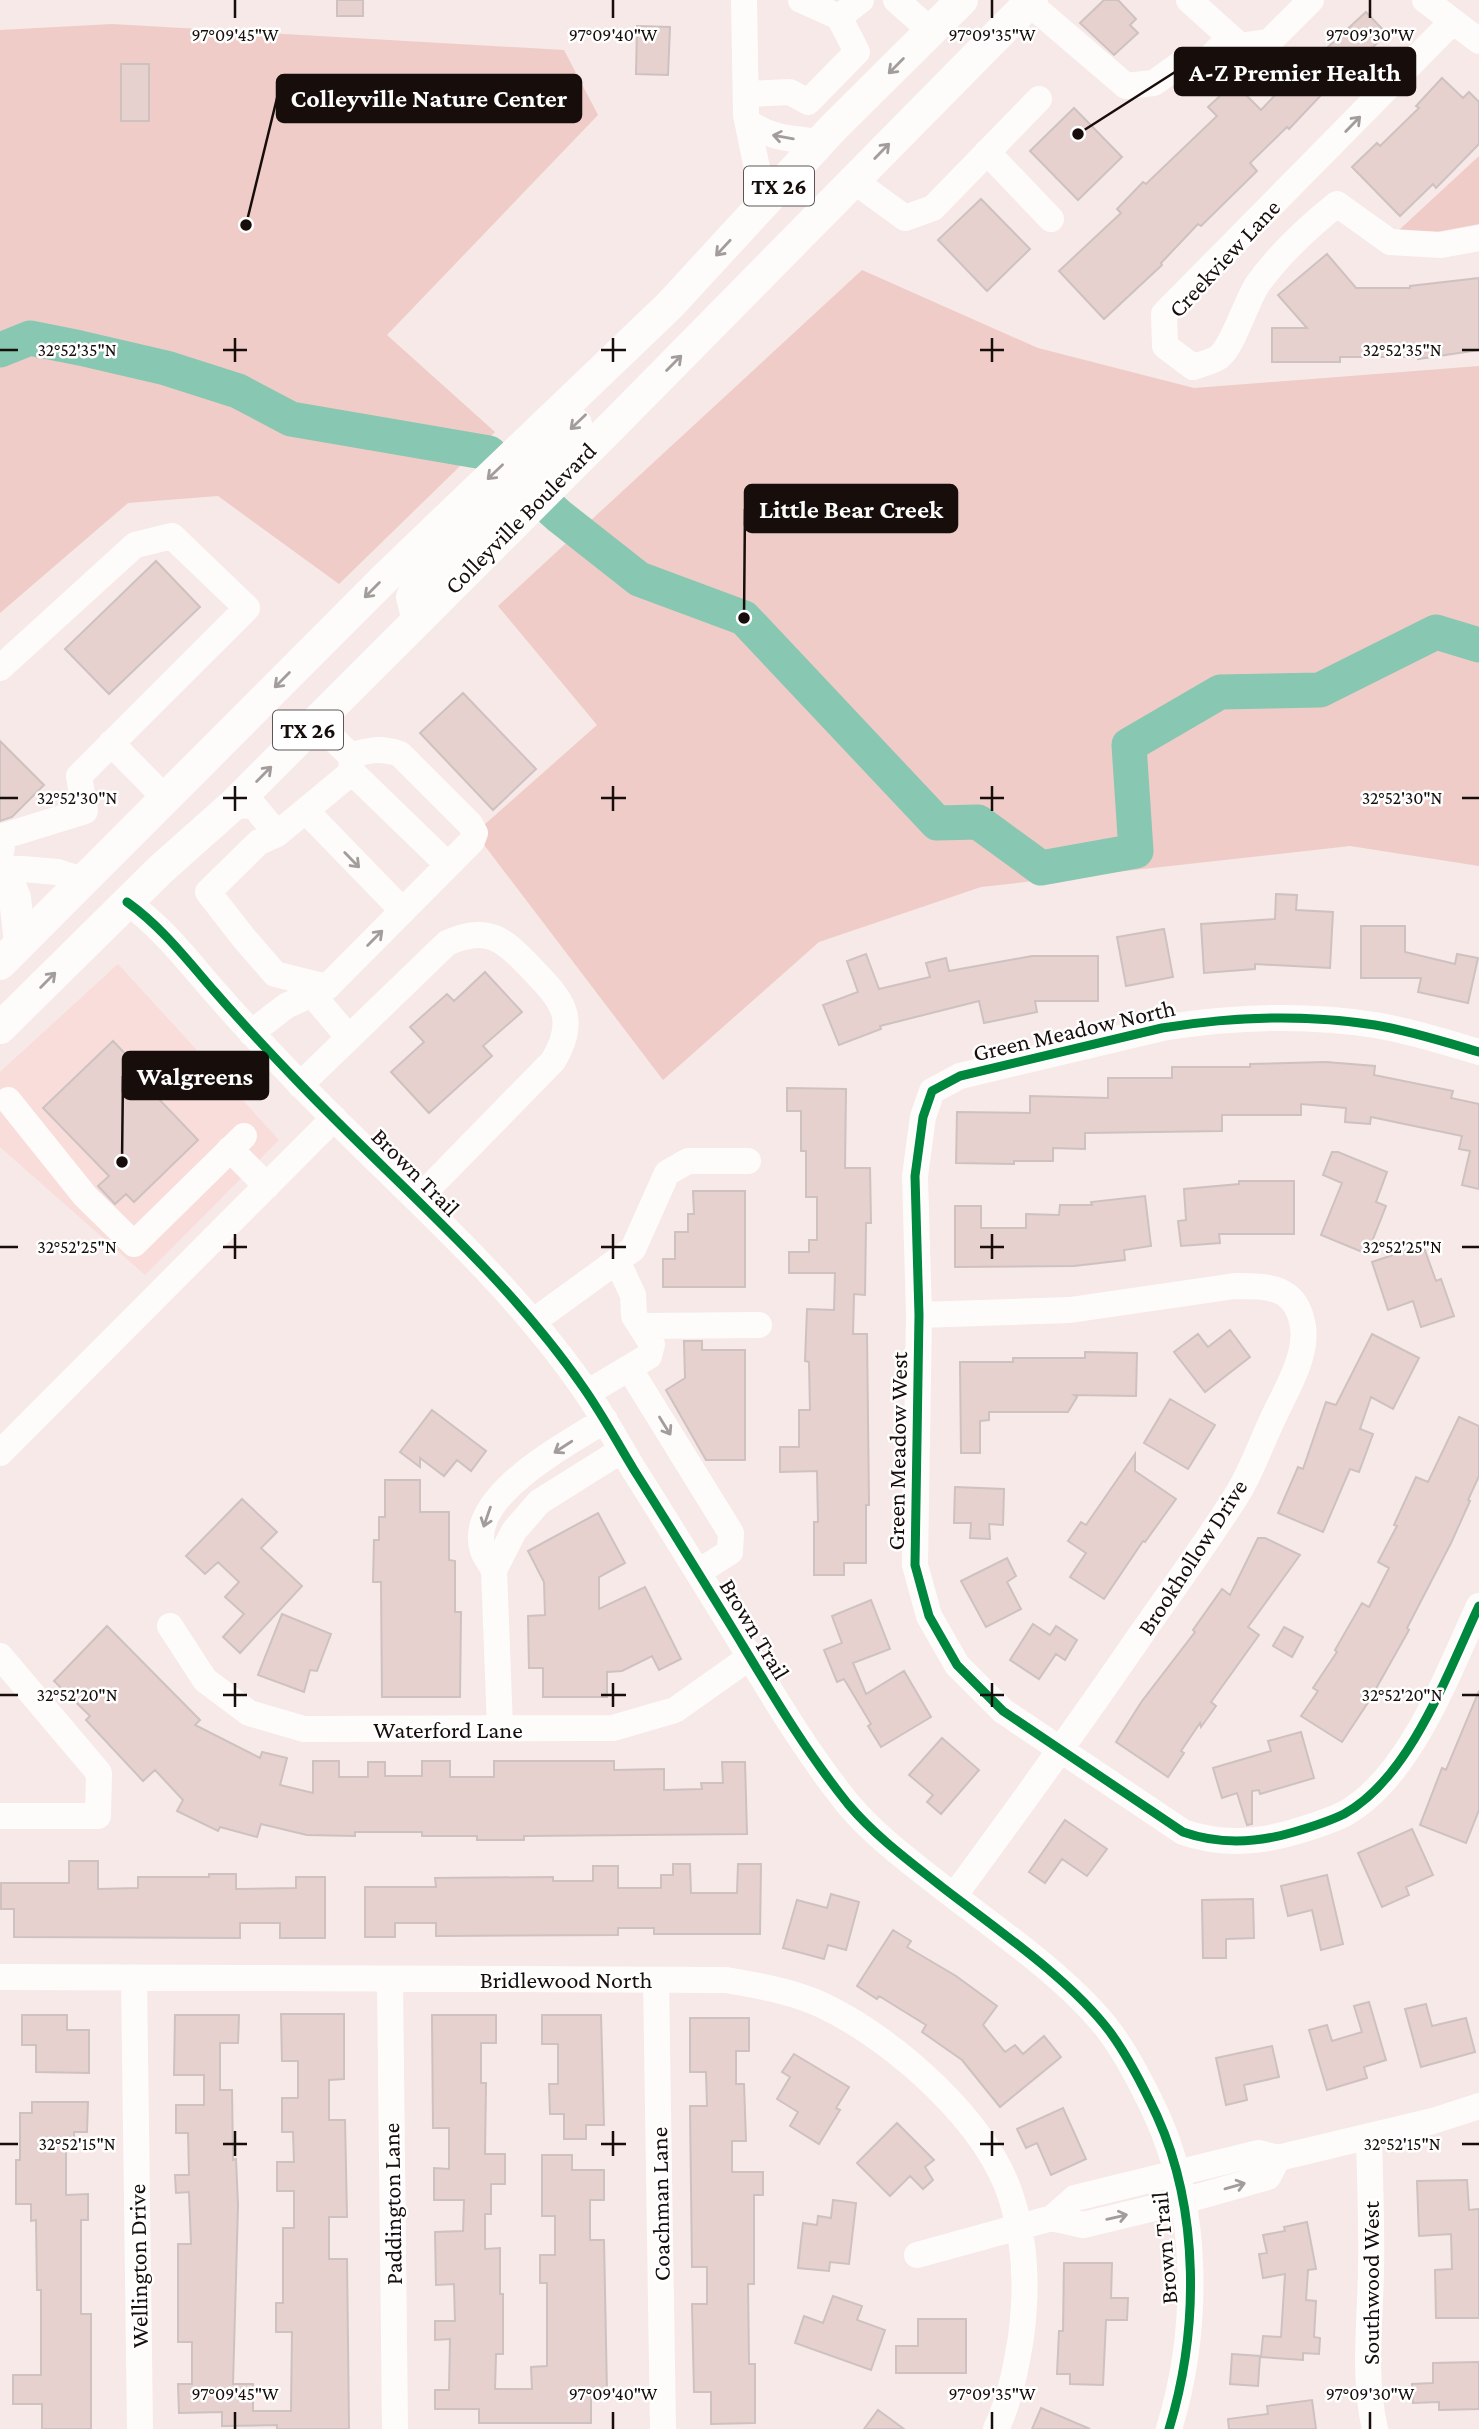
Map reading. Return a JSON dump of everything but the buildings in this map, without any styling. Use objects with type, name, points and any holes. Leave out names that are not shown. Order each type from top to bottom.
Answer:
[{"type":"main road","name":"Colleyville Boulevard","points":[[10,953],[164,797],[422,557],[612,373],[631,342],[670,305],[821,142],[962,0]]},
{"type":"main road","name":"Colleyville Boulevard","points":[[0,1028],[127,902],[233,805],[453,586],[1031,1]]},
{"type":"main road","points":[[418,620],[412,597],[418,582],[422,557]]},
{"type":"main road","points":[[1,852],[19,914],[10,953]]},
{"type":"main road","points":[[82,880],[127,902]]},
{"type":"street","points":[[744,0],[748,122],[761,206]]},
{"type":"street","points":[[746,94],[790,92],[808,102],[857,52],[839,17],[802,0]]},
{"type":"street","points":[[839,17],[861,0]]},
{"type":"street","points":[[896,0],[931,31]]},
{"type":"street","points":[[1189,0],[1240,46],[1269,42],[1311,0]]},
{"type":"street","points":[[1425,0],[1479,41]]},
{"type":"street","points":[[1031,1],[1126,86],[1154,83],[1183,62],[1204,64],[1230,37]]},
{"type":"street","name":"Creekview Lane","points":[[1337,204],[1311,225],[1271,267],[1255,288],[1235,332],[1219,357],[1193,367],[1165,346],[1164,314],[1452,22]]},
{"type":"street","points":[[853,180],[905,218],[933,208],[1039,99]]},
{"type":"street","points":[[748,122],[762,132],[782,138],[821,142]]},
{"type":"street","points":[[988,152],[1051,219]]},
{"type":"street","points":[[1305,173],[1337,204],[1390,242],[1441,245],[1479,239]]},
{"type":"street","points":[[0,668],[135,545],[172,536],[247,608],[79,776],[85,811],[1,852],[25,871],[57,872],[82,880]]},
{"type":"street","points":[[316,722],[352,764],[448,864]]},
{"type":"street","points":[[111,743],[164,797]]},
{"type":"street","points":[[251,1033],[286,1006],[320,990],[472,841],[475,832],[470,824],[400,754],[386,749],[368,749],[306,811],[278,834],[260,842],[208,892],[275,974],[320,990],[349,1038]]},
{"type":"street","points":[[233,805],[254,806],[278,834]]},
{"type":"street","points":[[306,811],[402,911]]},
{"type":"street","name":"Brown Trail","points":[[127,902],[152,921],[300,1085],[500,1282],[534,1321],[605,1420],[811,1755],[852,1808],[879,1837],[1042,1966],[1082,2001],[1109,2030],[1131,2064],[1159,2121],[1182,2202],[1189,2251],[1189,2322],[1184,2374],[1168,2429]]},
{"type":"street","points":[[300,1085],[447,943],[461,937],[491,936],[506,942],[557,995],[563,1007],[563,1045],[553,1061],[417,1200]]},
{"type":"street","name":"Green Meadow North","points":[[915,1176],[923,1117],[932,1090],[960,1076],[1161,1028],[1247,1019],[1316,1019],[1376,1025],[1434,1038],[1479,1052]]},
{"type":"street","points":[[8,1100],[85,1196],[134,1244],[237,1142],[267,1186]]},
{"type":"street","points":[[0,1453],[334,1118]]},
{"type":"street","points":[[534,1321],[633,1249],[667,1174],[688,1161],[748,1161]]},
{"type":"street","name":"Green Meadow West","points":[[915,1176],[919,1315],[915,1565],[929,1616],[957,1665],[1003,1711],[1183,1832],[1202,1839],[1247,1842],[1270,1839],[1322,1824],[1346,1813],[1377,1790],[1395,1768],[1421,1727],[1479,1606]]},
{"type":"street","points":[[587,1393],[649,1356],[652,1344],[634,1316],[633,1295],[617,1261]]},
{"type":"street","name":"Brookhollow Drive","points":[[919,1315],[1070,1310],[1235,1286],[1261,1286],[1280,1290],[1290,1297],[1298,1310],[1302,1336],[1293,1375],[1239,1492],[1061,1750],[954,1896]]},
{"type":"street","points":[[642,1326],[760,1325]]},
{"type":"street","points":[[629,1368],[731,1533],[730,1552],[698,1572]]},
{"type":"street","points":[[500,1728],[494,1570],[483,1550],[482,1530],[491,1505],[521,1474],[605,1420]]},
{"type":"street","points":[[494,1570],[514,1531],[539,1503],[622,1450]]},
{"type":"street","name":"Waterford Lane","points":[[170,1626],[205,1680],[249,1713],[304,1730],[613,1728],[675,1710],[750,1657]]},
{"type":"street","points":[[0,1656],[99,1773],[99,1816],[0,1816]]},
{"type":"street","name":"Bridlewood North","points":[[0,1977],[726,1980],[786,1991],[823,2006],[863,2029],[940,2091],[972,2127],[999,2169],[1012,2199],[1019,2226],[1024,2267],[1024,2311],[1017,2361],[1005,2411],[996,2429]]},
{"type":"street","name":"Wellington Drive","points":[[134,1978],[140,2429]]},
{"type":"street","name":"Paddington Lane","points":[[390,1979],[395,2429]]},
{"type":"street","name":"Coachman Lane","points":[[656,1980],[663,2429]]},
{"type":"street","points":[[1052,2218],[1075,2198],[1259,2153],[1278,2158],[1433,2121],[1479,2106]]},
{"type":"street","name":"Southwood West","points":[[1369,2137],[1371,2271],[1367,2356],[1375,2429]]},
{"type":"street","points":[[917,2255],[1052,2218],[1083,2225],[1182,2202],[1268,2177],[1278,2158]]},
{"type":"shaded area","points":[[112,24],[564,50],[598,115],[387,335],[495,432],[339,584],[218,496],[128,503],[0,613],[0,30]]},
{"type":"shaded area","points":[[1479,156],[1479,224],[1410,237],[1399,230]]},
{"type":"shaded area","points":[[862,270],[1038,348],[1194,388],[1479,366],[1479,866],[1350,846],[981,887],[819,942],[663,1080],[475,833],[597,725],[498,606]]},
{"type":"shaded area","points":[[118,964],[279,1140],[145,1275],[0,1147],[0,1072]]},
{"type":"waterway","points":[[0,350],[30,338],[80,348],[166,368],[238,391],[291,419],[489,453],[559,516],[639,579],[744,618],[937,823],[978,822],[1041,868],[1136,851],[1129,745],[1220,692],[1320,690],[1436,632],[1479,645]]},
{"type":"cycle path","points":[[127,902],[163,933],[289,1073],[484,1267],[552,1345],[597,1407],[786,1717],[848,1804],[893,1848],[1053,1974],[1093,2012],[1117,2042],[1147,2095],[1171,2153],[1188,2231],[1190,2312],[1186,2352],[1169,2429]]},
{"type":"cycle path","points":[[1479,1052],[1388,1027],[1322,1019],[1241,1019],[1162,1028],[960,1076],[932,1091],[923,1117],[915,1176],[919,1315],[915,1565],[929,1616],[957,1665],[1003,1711],[1183,1832],[1225,1841],[1280,1836],[1344,1814],[1389,1776],[1425,1721],[1479,1606]]},
{"type":"place","name":"A-Z Premier Health","points":[[1078,134]]},
{"type":"place","name":"Colleyville Nature Center","points":[[246,225]]},
{"type":"place","name":"Little Bear Creek","points":[[744,618]]},
{"type":"place","name":"Walgreens","points":[[122,1162]]}]
